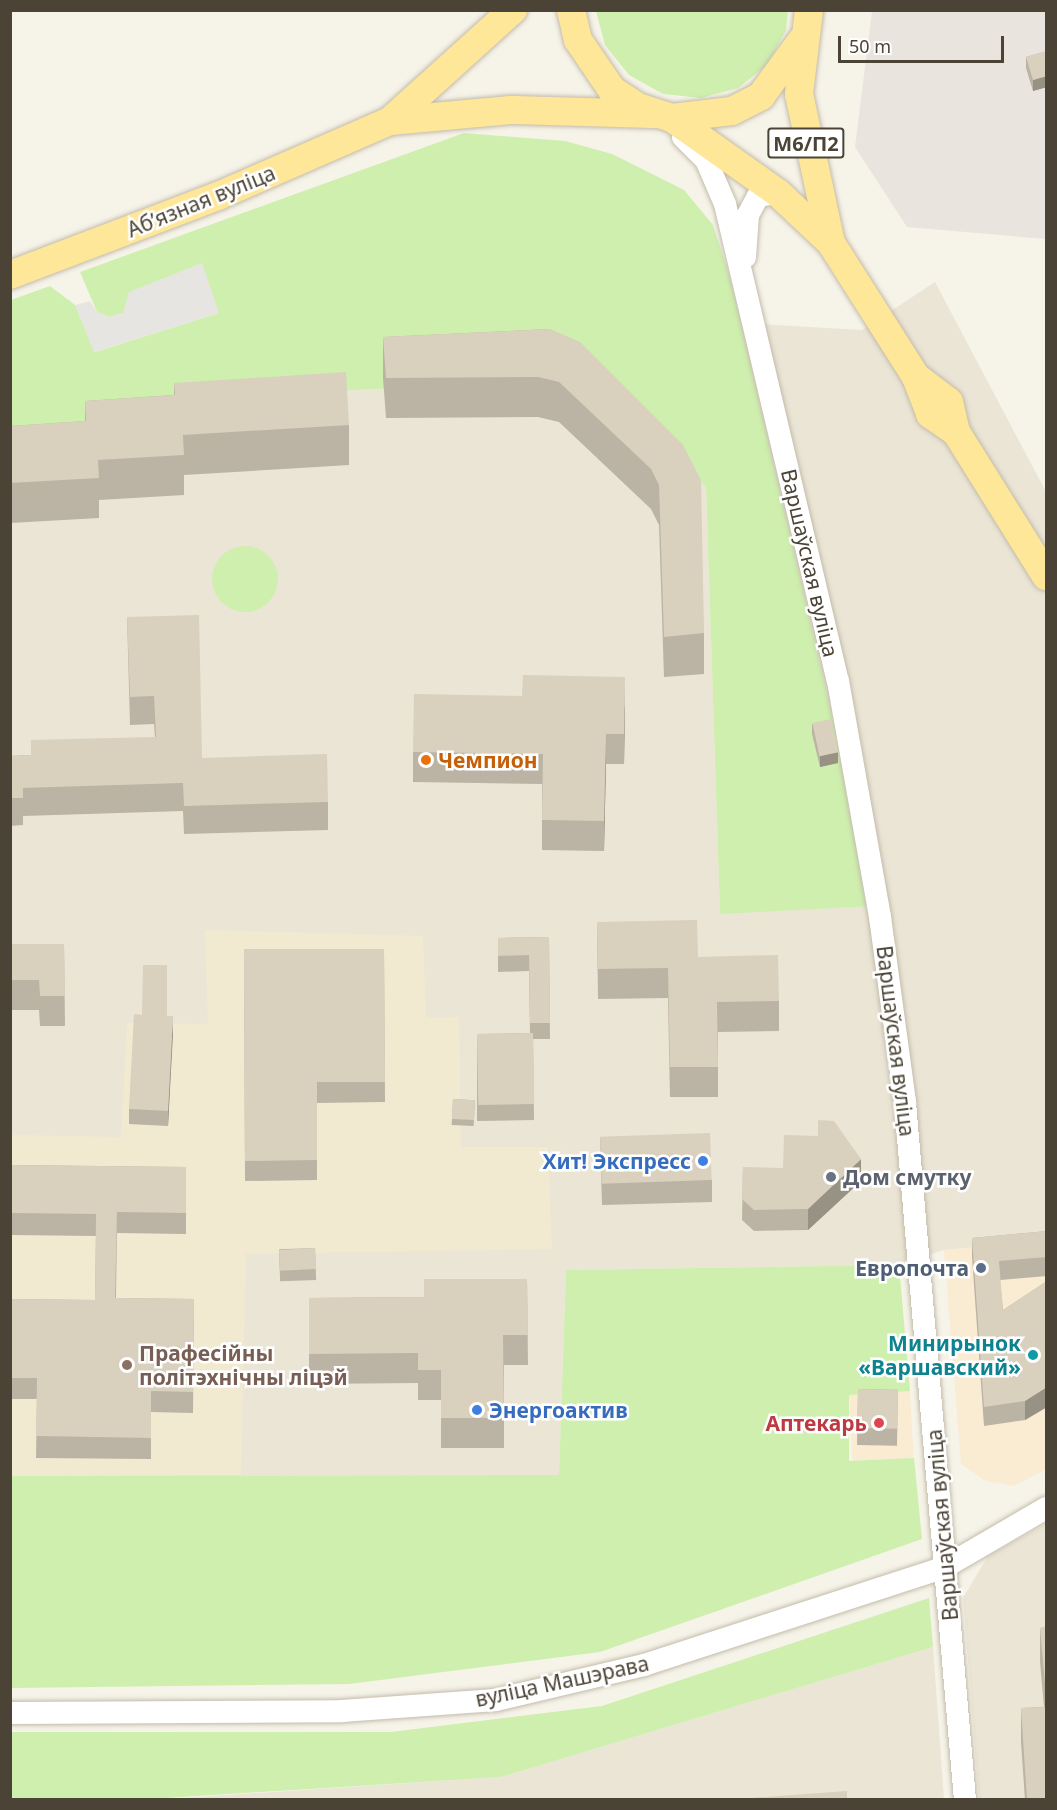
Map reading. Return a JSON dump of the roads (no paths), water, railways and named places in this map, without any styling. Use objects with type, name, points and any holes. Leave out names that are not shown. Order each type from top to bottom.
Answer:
[{"type":"main road","name":"Абʼязная вуліца","points":[[390,121],[513,10]]},
{"type":"main road","name":"М6/П2","points":[[571,10],[592,67],[624,99],[664,116],[778,193],[831,243],[916,377],[949,402],[956,432],[1047,576]]},
{"type":"main road","name":"М6/П2","points":[[809,10],[802,40],[799,94],[805,138],[831,243]]},
{"type":"main road","name":"М6/П2","points":[[664,116],[732,111],[761,96],[802,40]]},
{"type":"main road","name":"Абʼязная вуліца","points":[[10,275],[390,121],[512,110],[664,116]]},
{"type":"street","name":"Варшаўская вуліца","points":[[664,116],[706,160],[725,204],[838,681],[880,917],[905,1103],[965,1800]]},
{"type":"street","name":"Варшаўская вуліца","points":[[746,295],[748,215],[758,196],[778,193]]},
{"type":"street","name":"вуліца Машэрава","points":[[10,1713],[342,1711],[496,1700],[644,1665],[945,1567],[1047,1508]]},
{"type":"place","name":"Чемпион","points":[[426,760]]},
{"type":"place","name":"Хит! Экспресс","points":[[703,1161]]},
{"type":"place","name":"Дом смутку","points":[[831,1177]]},
{"type":"place","name":"Европочта","points":[[981,1268]]},
{"type":"place","name":"Минирынок «Варшавский»","points":[[1033,1355]]},
{"type":"place","name":"Прафесійны політэхнічны ліцэй","points":[[127,1365]]},
{"type":"place","name":"Энергоактив","points":[[477,1410]]},
{"type":"place","name":"Аптекарь","points":[[879,1423]]}]
